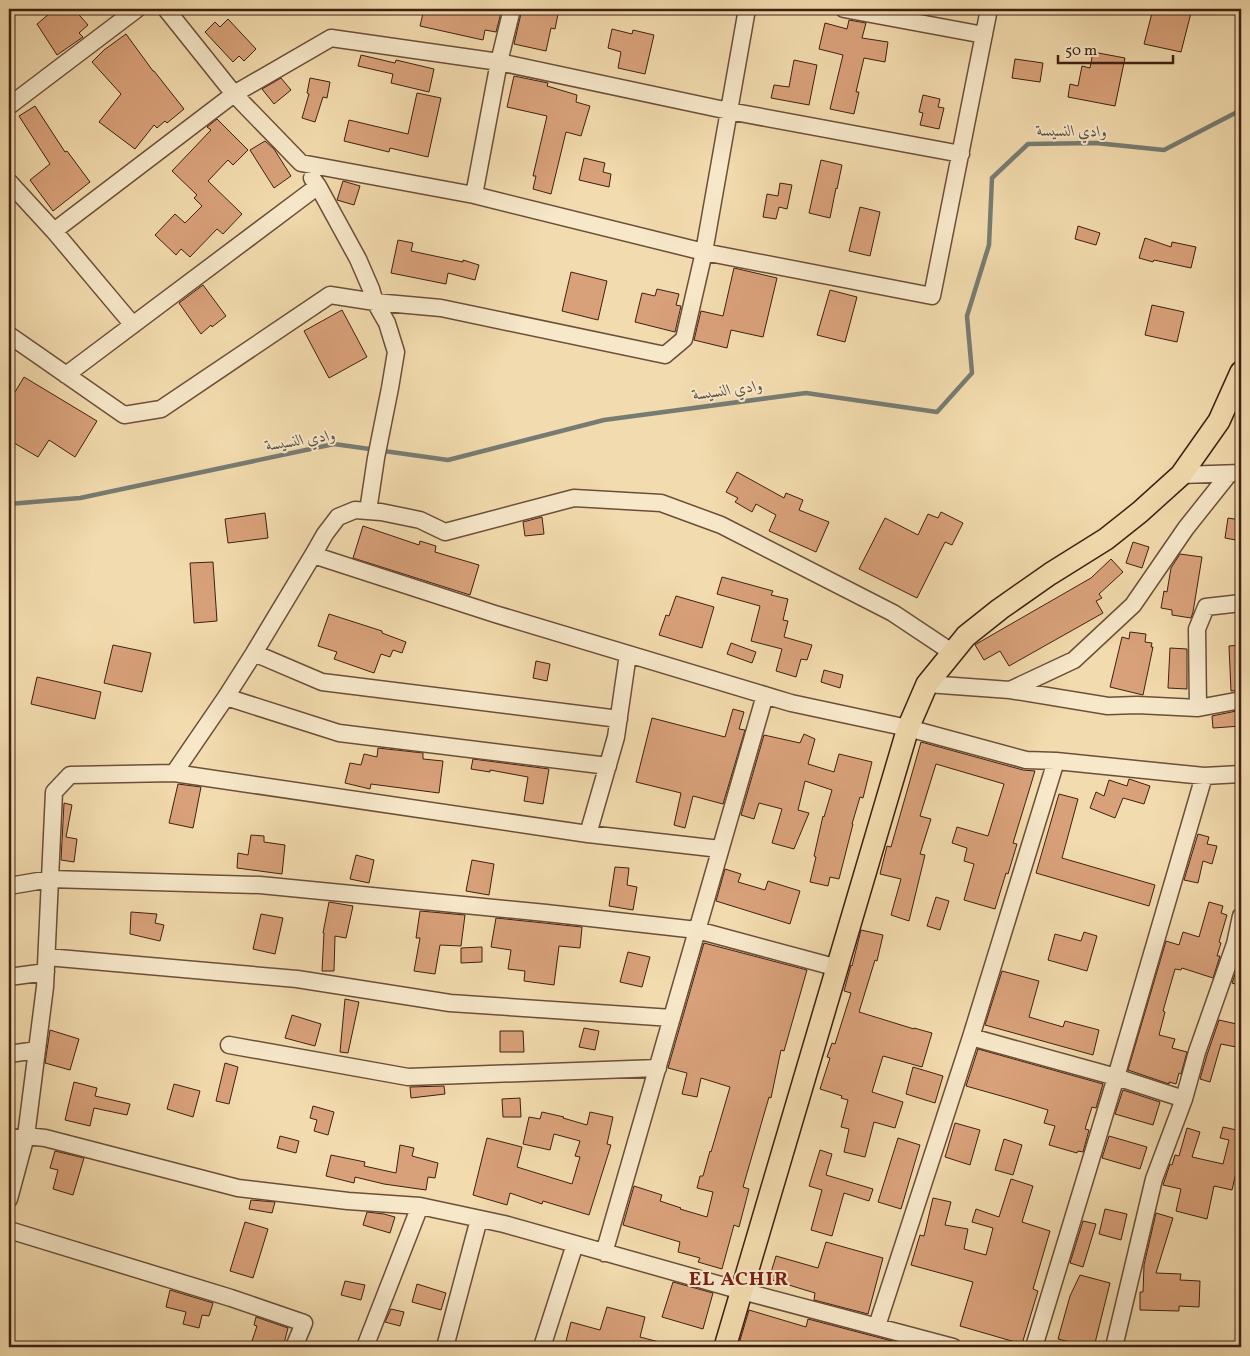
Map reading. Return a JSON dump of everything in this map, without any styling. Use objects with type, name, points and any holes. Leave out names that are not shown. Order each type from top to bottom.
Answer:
[{"type":"main road","points":[[725,1347],[908,728],[927,684],[966,636],[1050,574],[1106,539],[1140,512],[1181,475],[1219,421],[1240,379]]},
{"type":"street","points":[[9,106],[136,9]]},
{"type":"street","points":[[166,9],[234,94],[301,163],[318,186],[358,259],[375,302],[387,323],[396,352],[368,511]]},
{"type":"street","points":[[474,195],[499,62],[512,9]]},
{"type":"street","points":[[9,335],[124,415],[161,409],[330,295],[375,302],[440,308],[665,354],[684,339],[704,252],[747,9]]},
{"type":"street","points":[[844,9],[984,35]]},
{"type":"street","points":[[301,163],[474,195],[704,252],[932,296],[990,9]]},
{"type":"street","points":[[54,231],[234,94],[331,38],[499,62],[729,112],[960,154]]},
{"type":"street","points":[[9,182],[54,231],[133,325]]},
{"type":"street","points":[[66,375],[318,186]]},
{"type":"street","points":[[1181,475],[1235,474]]},
{"type":"street","points":[[1010,690],[1074,660],[1133,605],[1186,528],[1235,474]]},
{"type":"street","points":[[174,773],[254,653],[325,534],[338,517],[356,510],[420,520],[445,532],[574,498],[661,503],[721,525],[893,613],[952,653]]},
{"type":"street","points":[[313,555],[495,614],[791,703],[908,728],[1026,760],[1056,761],[1204,776],[1241,774]]},
{"type":"street","points":[[1198,708],[1197,629],[1206,607],[1241,603]]},
{"type":"street","points":[[254,653],[322,682],[619,719]]},
{"type":"street","points":[[588,834],[616,737],[628,654]]},
{"type":"street","points":[[927,684],[1010,690],[1108,706],[1137,705],[1198,708],[1241,700]]},
{"type":"street","points":[[604,1253],[765,695]]},
{"type":"street","points":[[226,697],[339,733],[608,766]]},
{"type":"street","points":[[877,1326],[971,1037],[1056,761]]},
{"type":"street","points":[[9,1199],[26,1136],[37,1050],[46,965],[54,792],[70,776],[174,773],[588,834],[720,849]]},
{"type":"street","points":[[1034,1347],[1116,1077],[1204,776]]},
{"type":"street","points":[[9,886],[50,879],[260,885],[546,912],[697,930],[838,968]]},
{"type":"street","points":[[1114,1347],[1154,1179],[1184,1099],[1197,1052],[1235,944],[1241,916]]},
{"type":"street","points":[[9,977],[46,965],[297,979],[450,1003],[672,1018]]},
{"type":"street","points":[[971,1037],[1116,1077],[1184,1099]]},
{"type":"street","points":[[229,1045],[408,1077],[658,1068]]},
{"type":"street","points":[[9,1054],[37,1050]]},
{"type":"street","points":[[9,1139],[26,1136],[45,1138],[238,1188],[348,1201],[420,1206],[504,1224],[742,1291],[953,1347]]},
{"type":"street","points":[[365,1347],[420,1206]]},
{"type":"street","points":[[445,1347],[479,1219]]},
{"type":"street","points":[[9,1230],[231,1298],[304,1323],[294,1347]]},
{"type":"street","points":[[542,1347],[575,1244]]},
{"type":"building","points":[[55,9],[74,9],[88,25],[79,33],[83,37],[57,55],[37,24]]},
{"type":"building","points":[[424,9],[502,9],[496,32],[485,30],[483,40],[420,26]]},
{"type":"building","points":[[522,9],[559,9],[555,29],[551,28],[546,51],[514,44]]},
{"type":"building","points":[[1153,9],[1192,9],[1181,52],[1144,44]]},
{"type":"building","points":[[228,19],[256,49],[244,61],[239,56],[233,62],[205,32],[215,22],[220,27]]},
{"type":"building","points":[[849,20],[866,23],[862,38],[888,42],[885,62],[864,58],[856,92],[859,92],[854,114],[830,109],[843,55],[819,49],[825,23],[847,29]]},
{"type":"building","points":[[612,29],[632,34],[633,30],[654,35],[645,74],[618,68],[621,52],[608,48]]},
{"type":"building","points":[[126,34],[184,109],[167,123],[165,121],[157,128],[154,125],[135,149],[99,122],[121,94],[92,62],[104,50]]},
{"type":"building","points":[[1093,52],[1125,58],[1115,106],[1068,97],[1070,84],[1078,86],[1082,66],[1090,68]]},
{"type":"building","points":[[361,55],[395,63],[396,60],[434,69],[429,92],[391,83],[393,74],[358,66]]},
{"type":"building","points":[[1015,59],[1043,63],[1040,82],[1012,78]]},
{"type":"building","points":[[794,60],[817,65],[809,105],[771,98],[774,85],[789,87]]},
{"type":"building","points":[[514,76],[548,83],[547,86],[577,95],[576,102],[590,106],[581,136],[566,132],[551,194],[533,189],[536,176],[533,176],[547,116],[507,107]]},
{"type":"building","points":[[281,78],[291,90],[274,104],[262,89]]},
{"type":"building","points":[[310,78],[330,82],[327,98],[323,97],[315,122],[302,118],[309,94],[307,93]]},
{"type":"building","points":[[417,93],[441,98],[428,157],[390,148],[389,152],[344,141],[349,120],[408,134]]},
{"type":"building","points":[[923,95],[940,99],[938,107],[944,108],[939,129],[920,125],[923,113],[919,112]]},
{"type":"building","points":[[35,106],[65,152],[67,151],[90,182],[53,211],[30,180],[50,164],[19,116]]},
{"type":"building","points":[[217,119],[248,150],[233,165],[228,160],[208,181],[242,214],[223,234],[217,229],[190,257],[181,249],[176,255],[155,235],[175,214],[185,223],[202,206],[194,198],[197,195],[172,171],[211,130],[207,127]]},
{"type":"building","points":[[265,141],[274,149],[291,176],[274,188],[250,150]]},
{"type":"building","points":[[584,158],[605,163],[603,172],[611,174],[609,187],[579,180]]},
{"type":"building","points":[[821,160],[842,165],[830,218],[809,213]]},
{"type":"building","points":[[343,181],[360,186],[354,205],[337,200]]},
{"type":"building","points":[[780,183],[792,185],[787,209],[779,207],[776,219],[763,217],[767,194],[778,196]]},
{"type":"building","points":[[860,207],[880,212],[870,256],[849,251]]},
{"type":"building","points":[[1078,226],[1100,233],[1096,245],[1075,239]]},
{"type":"building","points":[[1145,238],[1171,247],[1172,242],[1196,247],[1191,268],[1139,258]]},
{"type":"building","points":[[398,240],[413,243],[411,251],[463,262],[463,260],[479,265],[475,280],[448,273],[446,284],[391,273]]},
{"type":"building","points":[[734,268],[777,278],[763,337],[731,330],[727,348],[694,340],[701,311],[723,316]]},
{"type":"building","points":[[571,272],[607,281],[598,320],[562,311]]},
{"type":"building","points":[[203,285],[226,316],[201,334],[179,303]]},
{"type":"building","points":[[657,289],[679,294],[676,305],[681,306],[675,332],[635,322],[642,293],[655,296]]},
{"type":"building","points":[[830,290],[857,297],[845,342],[817,335]]},
{"type":"building","points":[[1152,305],[1184,312],[1177,342],[1145,335]]},
{"type":"building","points":[[342,310],[367,357],[329,378],[304,331]]},
{"type":"building","points":[[24,377],[97,421],[75,457],[49,440],[38,457],[9,440],[9,402]]},
{"type":"building","points":[[737,472],[784,498],[786,493],[803,500],[799,510],[829,522],[816,552],[769,531],[776,515],[756,504],[752,512],[735,502],[738,498],[726,492]]},
{"type":"building","points":[[941,512],[963,523],[952,545],[945,542],[917,598],[859,569],[885,518],[918,535],[928,514],[938,518]]},
{"type":"building","points":[[265,513],[268,538],[228,543],[225,519]]},
{"type":"building","points":[[542,517],[544,534],[525,536],[523,522]]},
{"type":"building","points":[[1228,518],[1241,520],[1241,541],[1225,538]]},
{"type":"building","points":[[363,526],[419,545],[420,541],[436,546],[435,552],[479,565],[470,595],[353,558]]},
{"type":"building","points":[[1133,542],[1149,547],[1142,568],[1126,563]]},
{"type":"building","points":[[1180,554],[1202,557],[1191,618],[1172,615],[1172,610],[1161,608],[1164,591],[1167,592],[1171,568]]},
{"type":"building","points":[[1111,559],[1123,572],[1099,594],[1102,598],[1096,601],[1103,613],[1009,666],[1000,651],[984,660],[975,645],[1091,578]]},
{"type":"building","points":[[213,562],[217,621],[194,623],[190,563]]},
{"type":"building","points":[[722,577],[773,591],[771,595],[788,599],[783,620],[788,621],[784,637],[812,645],[807,660],[801,659],[796,677],[776,671],[782,649],[751,641],[760,606],[717,594]]},
{"type":"building","points":[[676,596],[714,607],[702,648],[659,635],[666,615],[669,616]]},
{"type":"building","points":[[329,614],[382,631],[382,633],[406,642],[402,653],[393,650],[390,657],[381,654],[374,673],[334,659],[337,652],[318,646]]},
{"type":"building","points":[[1130,632],[1146,634],[1145,642],[1152,643],[1151,647],[1153,647],[1143,695],[1110,687],[1122,637],[1129,639]]},
{"type":"building","points":[[731,643],[756,652],[752,663],[727,654]]},
{"type":"building","points":[[113,645],[151,653],[142,692],[104,683]]},
{"type":"building","points":[[1241,645],[1241,690],[1231,691],[1229,646]]},
{"type":"building","points":[[1170,648],[1187,649],[1187,689],[1168,688]]},
{"type":"building","points":[[536,661],[550,664],[547,681],[533,678]]},
{"type":"building","points":[[824,670],[843,675],[840,688],[821,682]]},
{"type":"building","points":[[37,677],[101,692],[95,719],[31,704]]},
{"type":"building","points":[[733,709],[744,712],[739,729],[745,730],[723,804],[693,796],[685,828],[674,825],[681,793],[636,782],[652,718],[725,737]]},
{"type":"building","points":[[1241,710],[1241,726],[1213,728],[1212,716]]},
{"type":"building","points":[[804,734],[815,739],[808,764],[834,772],[839,754],[872,762],[863,798],[860,797],[852,824],[839,879],[830,877],[828,886],[810,882],[823,816],[832,790],[805,781],[798,810],[809,813],[794,849],[772,843],[782,809],[759,803],[754,819],[741,815],[764,735],[800,743]]},
{"type":"building","points":[[921,742],[1023,770],[1035,771],[1013,843],[1017,844],[995,909],[964,900],[974,864],[964,861],[967,848],[952,843],[957,827],[988,836],[1004,784],[936,764],[920,816],[931,819],[920,854],[925,855],[909,921],[891,915],[901,879],[880,874],[887,846],[891,847]]},
{"type":"building","points":[[378,748],[423,753],[423,759],[443,761],[439,793],[371,784],[370,789],[345,783],[350,763],[361,765],[364,754],[377,757]]},
{"type":"building","points":[[473,759],[549,769],[543,804],[524,801],[528,777],[490,770],[490,772],[471,769]]},
{"type":"building","points":[[1129,779],[1150,786],[1144,804],[1123,798],[1115,818],[1090,808],[1096,792],[1104,796],[1109,780],[1127,786]]},
{"type":"building","points":[[178,784],[201,787],[193,828],[169,823]]},
{"type":"building","points":[[1059,794],[1078,799],[1062,858],[1155,885],[1149,906],[1036,873]]},
{"type":"building","points":[[64,803],[72,805],[66,837],[77,839],[74,862],[61,860]]},
{"type":"building","points":[[1198,834],[1209,837],[1207,844],[1217,846],[1212,864],[1203,861],[1198,883],[1184,880]]},
{"type":"building","points":[[251,835],[264,836],[264,842],[285,845],[282,874],[237,868],[238,853],[248,855]]},
{"type":"building","points":[[356,855],[374,860],[369,883],[350,879]]},
{"type":"building","points":[[472,860],[494,864],[489,895],[466,891]]},
{"type":"building","points":[[615,867],[629,868],[627,885],[637,887],[633,910],[609,906]]},
{"type":"building","points":[[725,869],[741,874],[738,882],[765,890],[768,881],[800,891],[790,924],[716,901]]},
{"type":"building","points":[[936,897],[949,901],[940,930],[927,926]]},
{"type":"building","points":[[329,902],[353,906],[346,938],[335,936],[334,971],[322,971],[323,933]]},
{"type":"building","points":[[1209,902],[1223,906],[1221,913],[1227,915],[1219,942],[1221,943],[1217,956],[1220,956],[1213,978],[1182,968],[1181,970],[1175,969],[1163,1011],[1165,1012],[1159,1035],[1175,1039],[1172,1048],[1187,1052],[1181,1074],[1179,1073],[1176,1084],[1169,1082],[1169,1084],[1128,1070],[1166,941],[1179,945],[1183,932],[1199,937]]},
{"type":"building","points":[[420,911],[465,915],[461,946],[440,945],[435,974],[414,971],[420,938],[416,938]]},
{"type":"building","points":[[131,912],[157,914],[155,923],[164,925],[160,941],[130,934]]},
{"type":"building","points":[[261,914],[283,918],[275,954],[253,949]]},
{"type":"building","points":[[496,918],[582,927],[580,948],[559,946],[554,985],[524,981],[525,971],[508,969],[511,950],[491,947]]},
{"type":"building","points":[[861,930],[883,935],[877,961],[875,960],[859,1012],[932,1033],[922,1067],[883,1056],[872,1092],[903,1102],[895,1128],[874,1122],[865,1157],[844,1152],[849,1129],[841,1127],[848,1100],[841,1098],[842,1096],[820,1089],[830,1058],[827,1057],[832,1043],[835,1044],[851,993],[844,991]]},
{"type":"building","points":[[1084,932],[1097,936],[1087,971],[1048,960],[1055,934],[1081,941]]},
{"type":"building","points":[[704,943],[807,970],[784,1051],[781,1050],[771,1098],[769,1097],[743,1187],[749,1189],[739,1227],[734,1225],[722,1269],[698,1262],[700,1258],[678,1252],[680,1242],[623,1225],[634,1186],[662,1195],[660,1201],[707,1217],[713,1192],[697,1188],[700,1176],[703,1176],[711,1152],[730,1087],[701,1078],[697,1097],[682,1094],[687,1073],[668,1068]]},
{"type":"building","points":[[482,947],[482,962],[461,963],[461,948]]},
{"type":"building","points":[[628,952],[650,957],[642,987],[620,982]]},
{"type":"building","points":[[1241,961],[1241,986],[1232,983]]},
{"type":"building","points":[[1002,971],[1039,981],[1029,1017],[1063,1027],[1065,1021],[1099,1030],[1093,1055],[985,1025]]},
{"type":"building","points":[[345,999],[359,1002],[348,1053],[340,1052]]},
{"type":"building","points":[[292,1015],[321,1024],[315,1046],[285,1038]]},
{"type":"building","points":[[1219,1020],[1241,1025],[1241,1048],[1221,1044],[1210,1082],[1200,1079]]},
{"type":"building","points":[[584,1028],[599,1031],[595,1050],[579,1047]]},
{"type":"building","points":[[50,1030],[79,1039],[70,1070],[45,1063]]},
{"type":"building","points":[[500,1031],[523,1031],[524,1052],[500,1052]]},
{"type":"building","points":[[978,1049],[1103,1084],[1096,1108],[1092,1107],[1085,1129],[1089,1130],[1083,1152],[1078,1151],[1077,1153],[1049,1145],[1055,1126],[1044,1123],[1048,1110],[966,1086]]},
{"type":"building","points":[[225,1063],[238,1067],[229,1104],[216,1101]]},
{"type":"building","points":[[913,1067],[943,1076],[935,1103],[906,1094]]},
{"type":"building","points":[[74,1082],[97,1088],[95,1096],[130,1104],[127,1115],[94,1108],[90,1126],[65,1120]]},
{"type":"building","points":[[174,1084],[200,1091],[193,1117],[167,1109]]},
{"type":"building","points":[[444,1086],[445,1094],[411,1098],[410,1087]]},
{"type":"building","points":[[1123,1090],[1160,1102],[1153,1125],[1115,1114]]},
{"type":"building","points":[[520,1098],[521,1117],[503,1117],[502,1099]]},
{"type":"building","points":[[313,1106],[334,1112],[328,1135],[314,1131],[317,1120],[310,1118]]},
{"type":"building","points":[[542,1112],[587,1125],[590,1112],[613,1117],[607,1144],[611,1145],[589,1215],[543,1201],[542,1204],[510,1193],[507,1205],[473,1195],[487,1138],[522,1147],[517,1167],[572,1184],[580,1157],[575,1156],[580,1141],[554,1134],[550,1150],[523,1144],[529,1117],[540,1119]]},
{"type":"building","points":[[955,1123],[980,1130],[970,1165],[945,1157]]},
{"type":"building","points":[[1223,1127],[1241,1131],[1241,1164],[1238,1164],[1232,1190],[1214,1186],[1207,1219],[1176,1211],[1181,1189],[1163,1185],[1170,1164],[1172,1165],[1175,1155],[1179,1156],[1187,1128],[1200,1132],[1192,1157],[1223,1164],[1229,1140],[1220,1138]]},
{"type":"building","points":[[280,1136],[299,1141],[296,1153],[277,1148]]},
{"type":"building","points":[[1109,1136],[1147,1147],[1140,1169],[1102,1158]]},
{"type":"building","points":[[898,1138],[920,1145],[901,1209],[878,1202]]},
{"type":"building","points":[[1004,1139],[1022,1145],[1013,1175],[995,1170]]},
{"type":"building","points":[[400,1145],[414,1148],[412,1156],[438,1163],[435,1178],[428,1177],[426,1190],[384,1184],[355,1177],[354,1183],[326,1176],[331,1155],[365,1162],[364,1166],[396,1173]]},
{"type":"building","points":[[820,1150],[832,1154],[826,1175],[873,1189],[869,1201],[844,1193],[832,1236],[811,1230],[822,1190],[809,1186]]},
{"type":"building","points":[[55,1151],[84,1158],[73,1195],[53,1189],[58,1170],[50,1168]]},
{"type":"building","points":[[1011,1179],[1033,1186],[1022,1222],[1050,1231],[1033,1289],[1038,1291],[1022,1344],[960,1326],[973,1282],[911,1265],[920,1235],[924,1236],[933,1198],[951,1202],[945,1225],[968,1229],[964,1249],[986,1255],[993,1228],[972,1222],[976,1209],[999,1217]]},
{"type":"building","points":[[251,1200],[275,1202],[272,1213],[249,1209]]},
{"type":"building","points":[[1105,1209],[1127,1214],[1121,1240],[1099,1234]]},
{"type":"building","points":[[367,1212],[395,1217],[390,1233],[363,1225]]},
{"type":"building","points":[[1156,1213],[1173,1218],[1156,1273],[1181,1274],[1180,1280],[1200,1281],[1199,1307],[1179,1306],[1179,1311],[1140,1310],[1140,1292],[1143,1292],[1144,1265]]},
{"type":"building","points":[[1083,1221],[1096,1224],[1083,1267],[1070,1263]]},
{"type":"building","points":[[245,1222],[268,1229],[253,1278],[230,1271]]},
{"type":"building","points":[[826,1242],[883,1258],[868,1314],[814,1300],[815,1293],[769,1279],[776,1256],[818,1268]]},
{"type":"building","points":[[1080,1275],[1110,1283],[1094,1347],[1058,1339],[1070,1296]]},
{"type":"building","points":[[345,1281],[365,1285],[361,1300],[341,1295]]},
{"type":"building","points":[[673,1282],[713,1293],[703,1329],[662,1317]]},
{"type":"building","points":[[417,1284],[446,1293],[441,1310],[412,1302]]},
{"type":"building","points":[[170,1290],[213,1303],[209,1316],[202,1315],[199,1328],[183,1324],[186,1312],[166,1307]]},
{"type":"building","points":[[607,1307],[645,1317],[640,1337],[663,1343],[663,1347],[587,1347],[566,1341],[571,1322],[600,1330]]},
{"type":"building","points":[[391,1309],[404,1312],[400,1326],[385,1322]]},
{"type":"building","points":[[749,1310],[806,1327],[808,1319],[915,1347],[738,1347]]},
{"type":"building","points":[[256,1317],[288,1328],[283,1347],[260,1347],[262,1344],[252,1341],[257,1326],[254,1325]]},
{"type":"waterway","name":"وادي النسيسة","points":[[9,504],[80,498],[334,444],[448,460],[604,420],[806,393],[937,412],[972,373],[967,316],[989,245],[992,178],[1028,144],[1096,143],[1164,150],[1241,110]]},
{"type":"district","name":"EL ACHIR","points":[[739,1280]]}]
